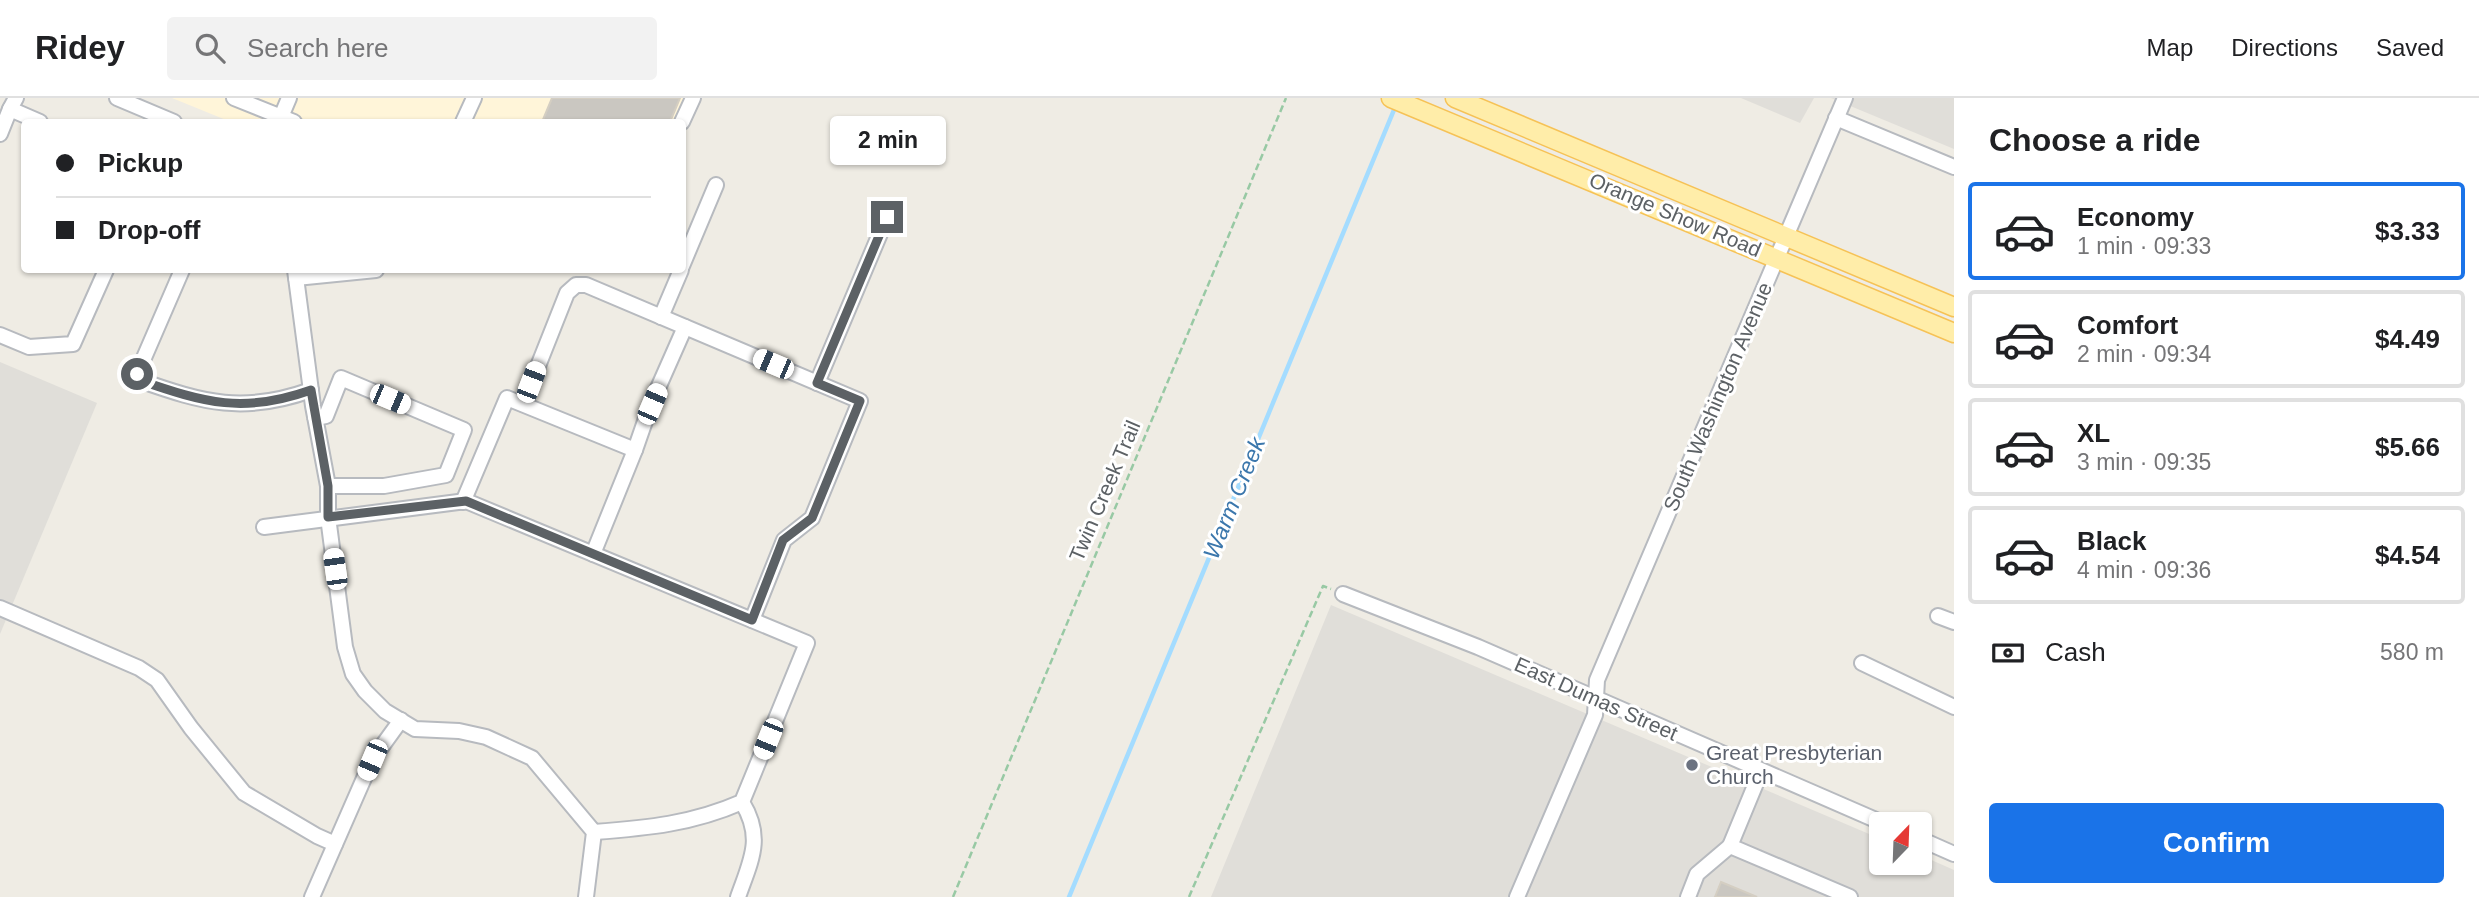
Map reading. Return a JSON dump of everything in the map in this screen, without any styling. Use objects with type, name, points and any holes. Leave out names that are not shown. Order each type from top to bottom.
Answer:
[{"type":"main road","name":"Orange Show Road","points":[[1455,98],[1954,307]]},
{"type":"main road","name":"Orange Show Road","points":[[1393,99],[1954,333]]},
{"type":"street","points":[[117,98],[166,119]]},
{"type":"street","points":[[234,98],[285,119]]},
{"type":"street","points":[[287,119],[289,98]]},
{"type":"street","points":[[464,119],[474,98]]},
{"type":"street","points":[[683,119],[693,98]]},
{"type":"street","name":"South Washington Avenue","points":[[1517,897],[1595,715],[1597,680],[1845,98]]},
{"type":"street","points":[[0,134],[13,104],[36,119]]},
{"type":"street","points":[[1836,118],[1954,167]]},
{"type":"street","points":[[686,258],[716,185]]},
{"type":"street","points":[[817,383],[887,217]]},
{"type":"street","points":[[0,335],[29,347],[73,344],[105,273]]},
{"type":"street","points":[[181,273],[137,374],[139,380],[229,405],[273,402],[311,390]]},
{"type":"street","points":[[315,273],[295,274],[314,412],[328,486],[328,517],[345,647],[354,674],[365,691],[385,711],[415,729],[459,731],[486,737],[532,758],[594,832],[586,897]]},
{"type":"street","points":[[661,317],[680,273]]},
{"type":"street","points":[[523,404],[566,293],[576,285],[586,285],[860,401],[812,518],[783,540],[752,620]]},
{"type":"street","points":[[593,554],[685,327]]},
{"type":"street","points":[[314,412],[326,416],[341,378],[464,430],[446,475],[384,486],[328,486]]},
{"type":"street","points":[[463,502],[507,398],[635,450]]},
{"type":"street","points":[[264,527],[463,502],[807,643],[742,802],[664,826],[594,832]]},
{"type":"street","name":"East Dumas Street","points":[[1343,594],[1478,647],[1869,817]]},
{"type":"street","points":[[0,608],[139,668],[157,680],[191,728],[244,793],[335,844]]},
{"type":"street","points":[[1938,616],[1954,622]]},
{"type":"street","points":[[1862,663],[1954,707]]},
{"type":"street","points":[[312,897],[372,760],[401,720]]},
{"type":"street","points":[[1688,897],[1697,874],[1730,846],[1761,771]]},
{"type":"street","points":[[738,897],[751,862],[755,831],[742,802]]},
{"type":"street","points":[[1932,844],[1954,854]]},
{"type":"street","points":[[1730,846],[1850,897]]},
{"type":"path","name":"Twin Creek Trail","points":[[953,897],[1286,98]]},
{"type":"path","points":[[1189,897],[1324,586],[1343,594]]},
{"type":"shaded area","points":[[172,98],[697,98],[686,126],[686,119],[224,119]]},
{"type":"shaded area","points":[[1741,98],[1814,98],[1800,123]]},
{"type":"shaded area","points":[[1831,98],[1954,98],[1954,149]]},
{"type":"shaded area","points":[[0,362],[97,403],[0,634]]},
{"type":"shaded area","points":[[1331,605],[1869,834],[1869,875],[1932,875],[1932,860],[1954,870],[1954,897],[1211,897]]},
{"type":"building","points":[[552,98],[680,98],[671,119],[543,119]]},
{"type":"building","points":[[1721,882],[1757,897],[1715,897]]},
{"type":"waterway","name":"Warm Creek","points":[[1069,897],[1396,105]]},
{"type":"place","name":"Great Presbyterian Church","points":[[1692,765]]},
{"type":"route","points":[[137,374],[139,380],[229,405],[273,402],[311,390],[328,486],[328,517],[466,501],[752,620],[783,540],[812,518],[860,401],[817,383],[887,217]]}]
